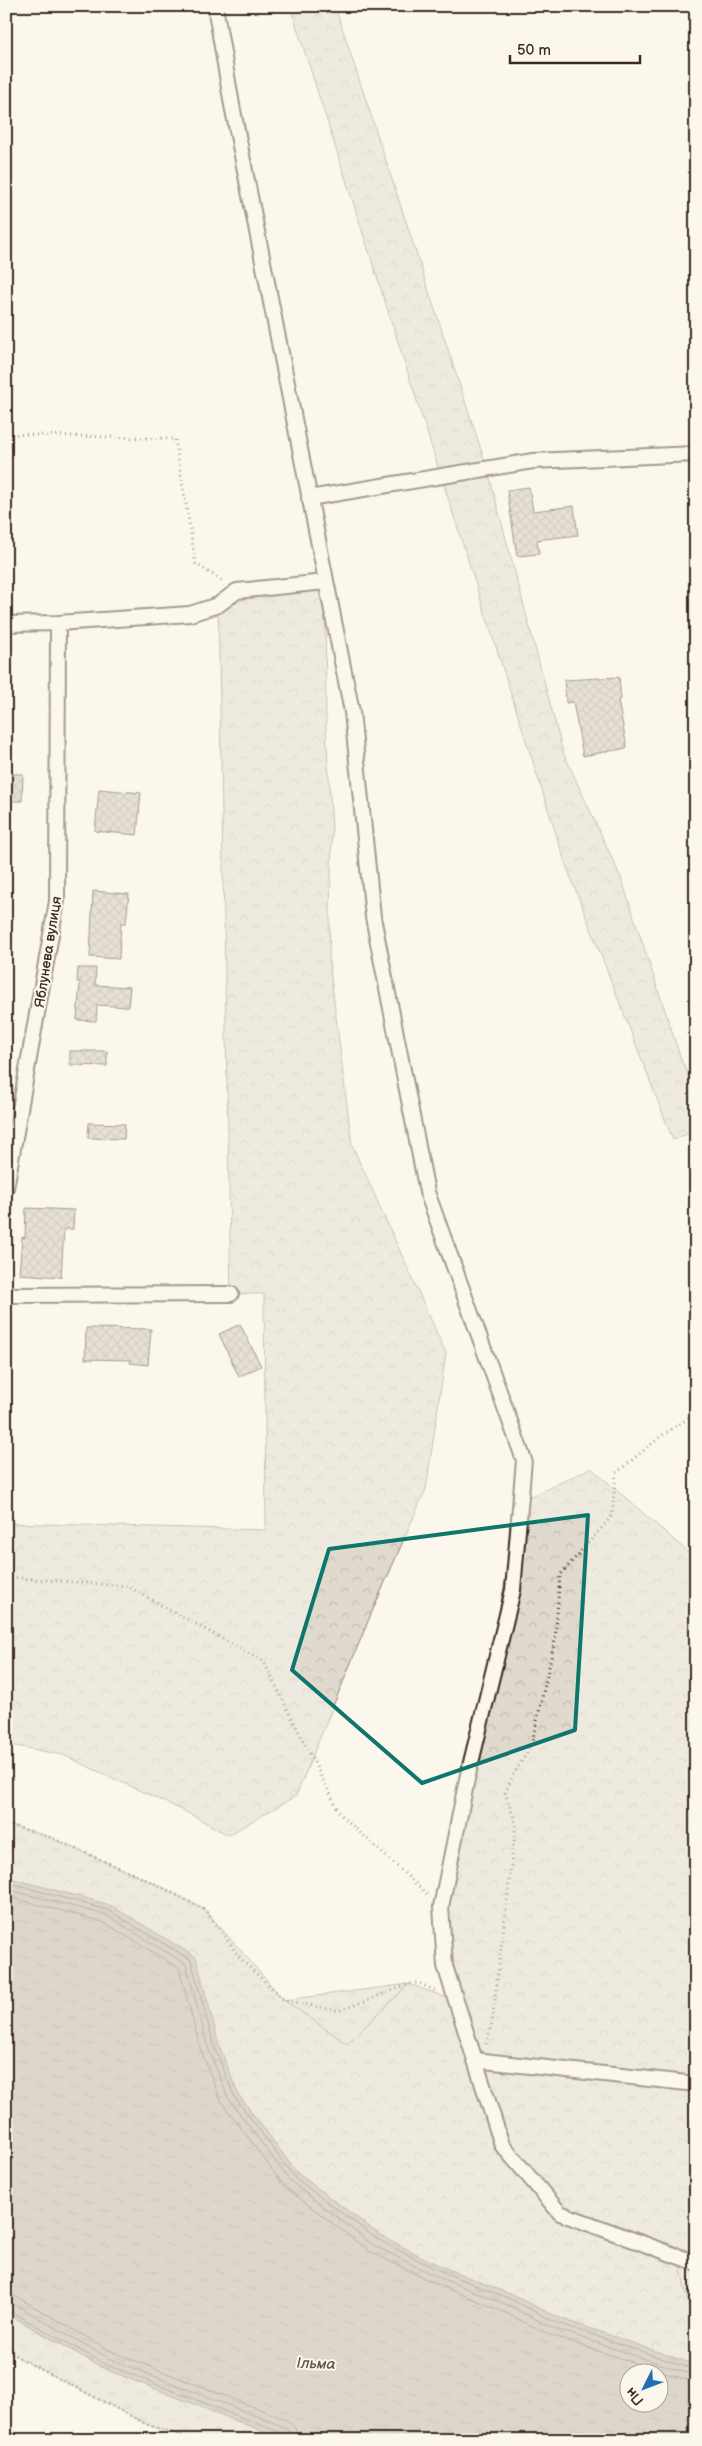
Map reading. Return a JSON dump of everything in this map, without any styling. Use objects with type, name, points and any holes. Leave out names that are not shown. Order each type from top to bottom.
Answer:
[{"type":"street","points":[[215,6],[232,105],[352,712],[373,917],[427,1192],[524,1460],[513,1590],[467,1779],[441,1907],[445,1966],[478,2061],[502,2144],[560,2213],[696,2263]]},
{"type":"street","points":[[309,498],[533,461],[696,454]]},
{"type":"street","points":[[6,624],[58,623],[190,614],[218,605],[237,591],[325,582]]},
{"type":"street","name":"Яблунева вулиця","points":[[6,1188],[58,901],[58,623]]},
{"type":"street","points":[[6,1295],[231,1294]]},
{"type":"street","points":[[478,2061],[696,2084]]},
{"type":"path","points":[[6,434],[175,440],[196,564],[237,591]]},
{"type":"path","points":[[478,2061],[492,2023],[497,1966],[513,1858],[516,1824],[505,1792],[514,1773],[531,1747],[555,1640],[560,1575],[612,1516],[616,1473],[664,1434],[696,1413]]},
{"type":"path","points":[[6,1577],[127,1586],[264,1662],[340,1814],[441,1907]]},
{"type":"path","points":[[6,1824],[48,1836],[156,1884],[205,1910],[241,1959],[284,2000],[339,2012],[408,1984],[419,1982],[456,2002]]},
{"type":"path","points":[[6,2350],[148,2425],[195,2440]]},
{"type":"highlighted area","points":[[588,1515],[575,1730],[422,1783],[292,1670],[329,1549]]},
{"type":"green space","points":[[290,6],[335,6],[487,468],[563,752],[621,878],[682,1062],[696,1088],[696,1130],[673,1140],[566,865]]},
{"type":"green space","points":[[325,582],[326,728],[332,830],[329,961],[352,1145],[446,1353],[426,1489],[371,1614],[296,1796],[228,1835],[186,1812],[63,1755],[6,1744],[6,1523],[266,1530],[264,1294],[231,1294],[218,605],[237,591]]},
{"type":"green space","points":[[591,1468],[696,1559],[696,2263],[678,2257],[690,2311],[696,2314],[696,2365],[557,2317],[512,2295],[438,2265],[380,2235],[297,2173],[238,2094],[219,2045],[110,1905],[6,1877],[6,1824],[47,1836],[156,1884],[205,1910],[284,2000],[347,2044],[409,1984],[456,2001],[441,1907],[521,1501]]},
{"type":"green space","points":[[409,1984],[347,2044],[284,2000]]},
{"type":"green space","points":[[678,2257],[696,2263],[696,2314],[690,2311]]},
{"type":"green space","points":[[6,2313],[105,2369],[285,2440],[195,2440],[148,2425],[6,2350]]},
{"type":"water","name":"Ільма","points":[[6,1877],[110,1905],[196,1957],[219,2045],[238,2094],[297,2173],[380,2235],[438,2265],[512,2295],[557,2317],[696,2365],[696,2440],[285,2440],[105,2369],[6,2313]]},
{"type":"building","points":[[529,487],[533,511],[574,506],[578,535],[537,540],[539,554],[517,556],[507,490]]},
{"type":"building","points":[[619,677],[621,699],[618,700],[627,748],[583,756],[573,702],[566,703],[564,680]]},
{"type":"building","points":[[6,774],[23,774],[22,801],[6,801]]},
{"type":"building","points":[[99,789],[141,793],[137,835],[95,831]]},
{"type":"building","points":[[93,891],[129,894],[126,923],[121,923],[119,959],[90,957]]},
{"type":"building","points":[[78,968],[96,968],[95,985],[130,987],[128,1007],[97,1005],[96,1021],[77,1020],[80,982],[77,982]]},
{"type":"building","points":[[70,1051],[107,1051],[107,1066],[70,1065]]},
{"type":"building","points":[[89,1123],[125,1124],[124,1139],[88,1138]]},
{"type":"building","points":[[26,1208],[74,1210],[73,1229],[64,1229],[61,1277],[19,1274],[22,1237],[25,1238]]},
{"type":"building","points":[[240,1324],[261,1366],[239,1377],[219,1334]]},
{"type":"building","points":[[86,1328],[151,1329],[148,1365],[130,1363],[130,1360],[85,1359]]}]
